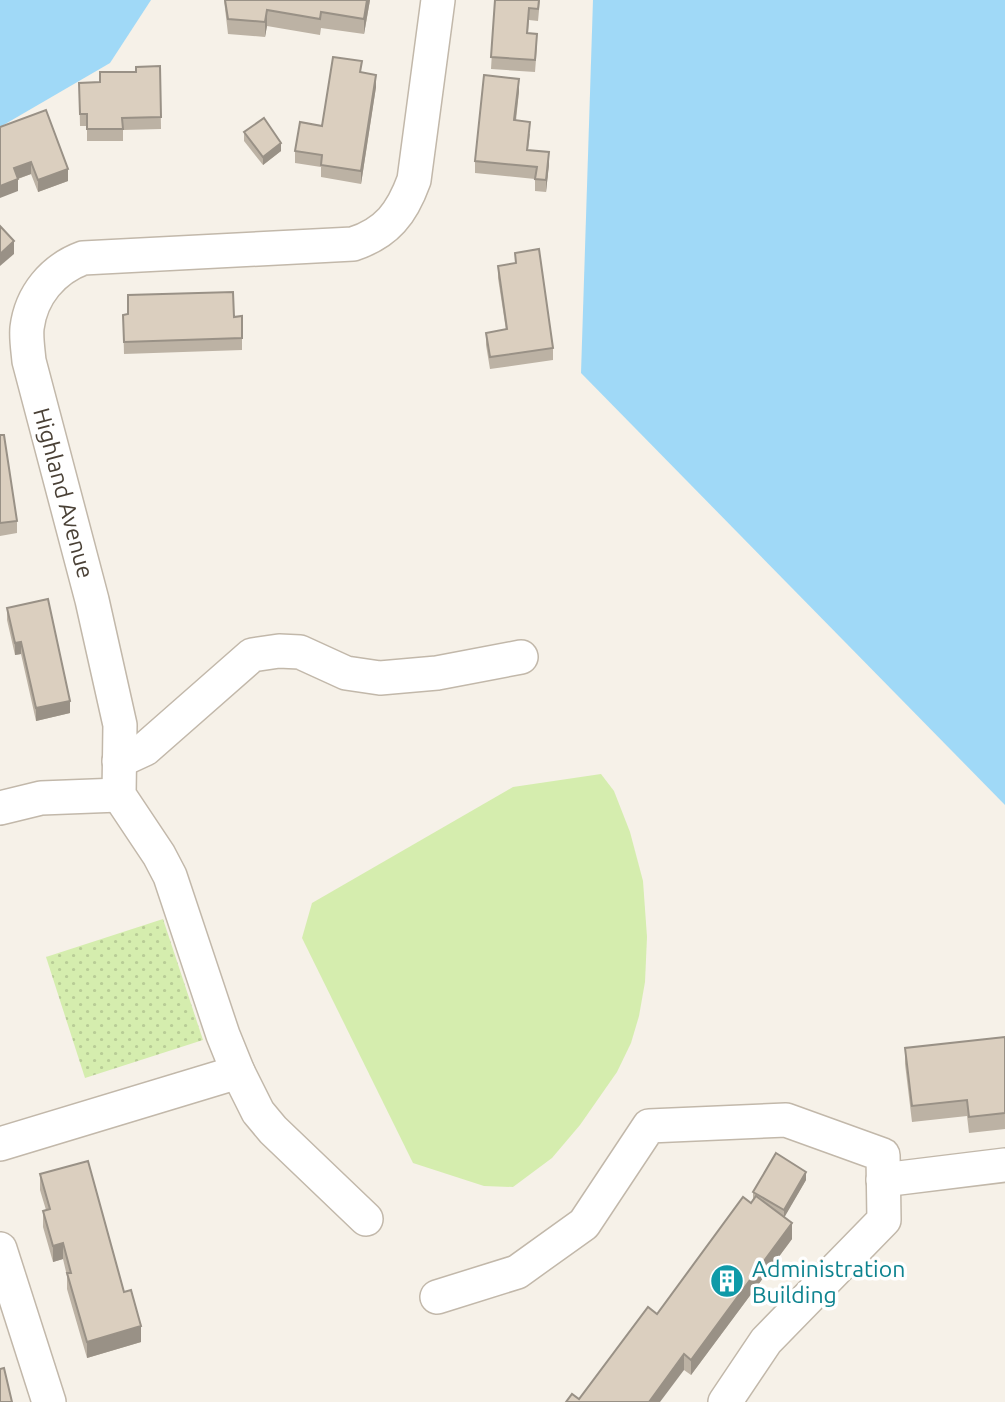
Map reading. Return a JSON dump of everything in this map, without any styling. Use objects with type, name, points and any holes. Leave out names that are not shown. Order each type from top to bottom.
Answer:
[{"type":"street","name":"Highland Avenue","points":[[119,795],[120,726],[92,600],[29,361],[26,337],[33,306],[44,285],[58,271],[83,258],[354,244],[382,230],[397,216],[414,180],[438,0]]},
{"type":"street","points":[[119,761],[145,748],[252,655],[279,651],[300,652],[346,673],[380,678],[437,673],[521,657]]},
{"type":"street","points":[[0,808],[41,798],[119,795],[170,876],[223,1035],[258,1112],[273,1130],[366,1219]]},
{"type":"street","points":[[0,1144],[238,1072]]},
{"type":"street","points":[[437,1297],[517,1272],[584,1224],[649,1126],[786,1120],[883,1155],[884,1220],[766,1340],[726,1402]]},
{"type":"street","points":[[883,1180],[1005,1165]]},
{"type":"street","points":[[0,1249],[49,1402]]},
{"type":"green space","points":[[601,774],[614,791],[630,832],[643,881],[647,937],[645,982],[639,1016],[631,1043],[617,1072],[580,1125],[552,1158],[513,1187],[484,1186],[413,1163],[302,938],[312,903],[513,787]]},
{"type":"green space","points":[[163,919],[203,1040],[85,1078],[46,957]]},
{"type":"water","points":[[0,0],[151,0],[110,63],[0,127]]},
{"type":"water","points":[[593,0],[1005,0],[1005,805],[581,373]]},
{"type":"building","points":[[225,0],[367,0],[364,19],[321,12],[320,19],[267,10],[265,22],[228,19]]},
{"type":"building","points":[[495,0],[539,0],[538,9],[529,8],[527,33],[537,34],[535,60],[491,57]]},
{"type":"building","points":[[333,57],[362,61],[360,72],[376,75],[361,171],[321,165],[322,155],[295,151],[300,122],[322,126]]},
{"type":"building","points":[[160,66],[161,117],[122,118],[123,129],[87,129],[87,114],[80,114],[79,83],[100,82],[100,72],[136,72],[136,67]]},
{"type":"building","points":[[484,75],[519,79],[514,120],[530,122],[527,150],[549,152],[546,180],[535,179],[537,167],[475,161]]},
{"type":"building","points":[[46,110],[68,169],[38,180],[31,162],[14,168],[18,179],[0,186],[0,127]]},
{"type":"building","points":[[264,118],[281,143],[263,157],[244,132]]},
{"type":"building","points":[[0,226],[14,241],[0,254]]},
{"type":"building","points":[[539,249],[553,348],[490,357],[486,333],[507,329],[498,266],[516,263],[515,253]]},
{"type":"building","points":[[233,292],[234,317],[242,316],[242,338],[124,342],[123,315],[128,314],[128,295]]},
{"type":"building","points":[[0,435],[4,435],[17,521],[0,523]]},
{"type":"building","points":[[48,599],[70,701],[36,708],[21,642],[15,643],[7,608]]},
{"type":"building","points":[[1005,1037],[1005,1113],[969,1117],[967,1100],[912,1106],[905,1048]]},
{"type":"building","points":[[776,1153],[806,1172],[784,1210],[753,1192]]},
{"type":"building","points":[[88,1161],[124,1292],[131,1290],[141,1326],[87,1342],[67,1273],[71,1273],[63,1243],[53,1246],[43,1211],[50,1209],[40,1174]]},
{"type":"building","name":"Administration Building","points":[[756,1196],[792,1223],[691,1360],[684,1354],[649,1402],[566,1402],[572,1394],[579,1399],[648,1307],[657,1314],[743,1197],[751,1203]]},
{"type":"building","points":[[4,1368],[12,1402],[0,1402],[0,1369]]},
{"type":"place","name":"Administration Building","points":[[727,1281]]}]
